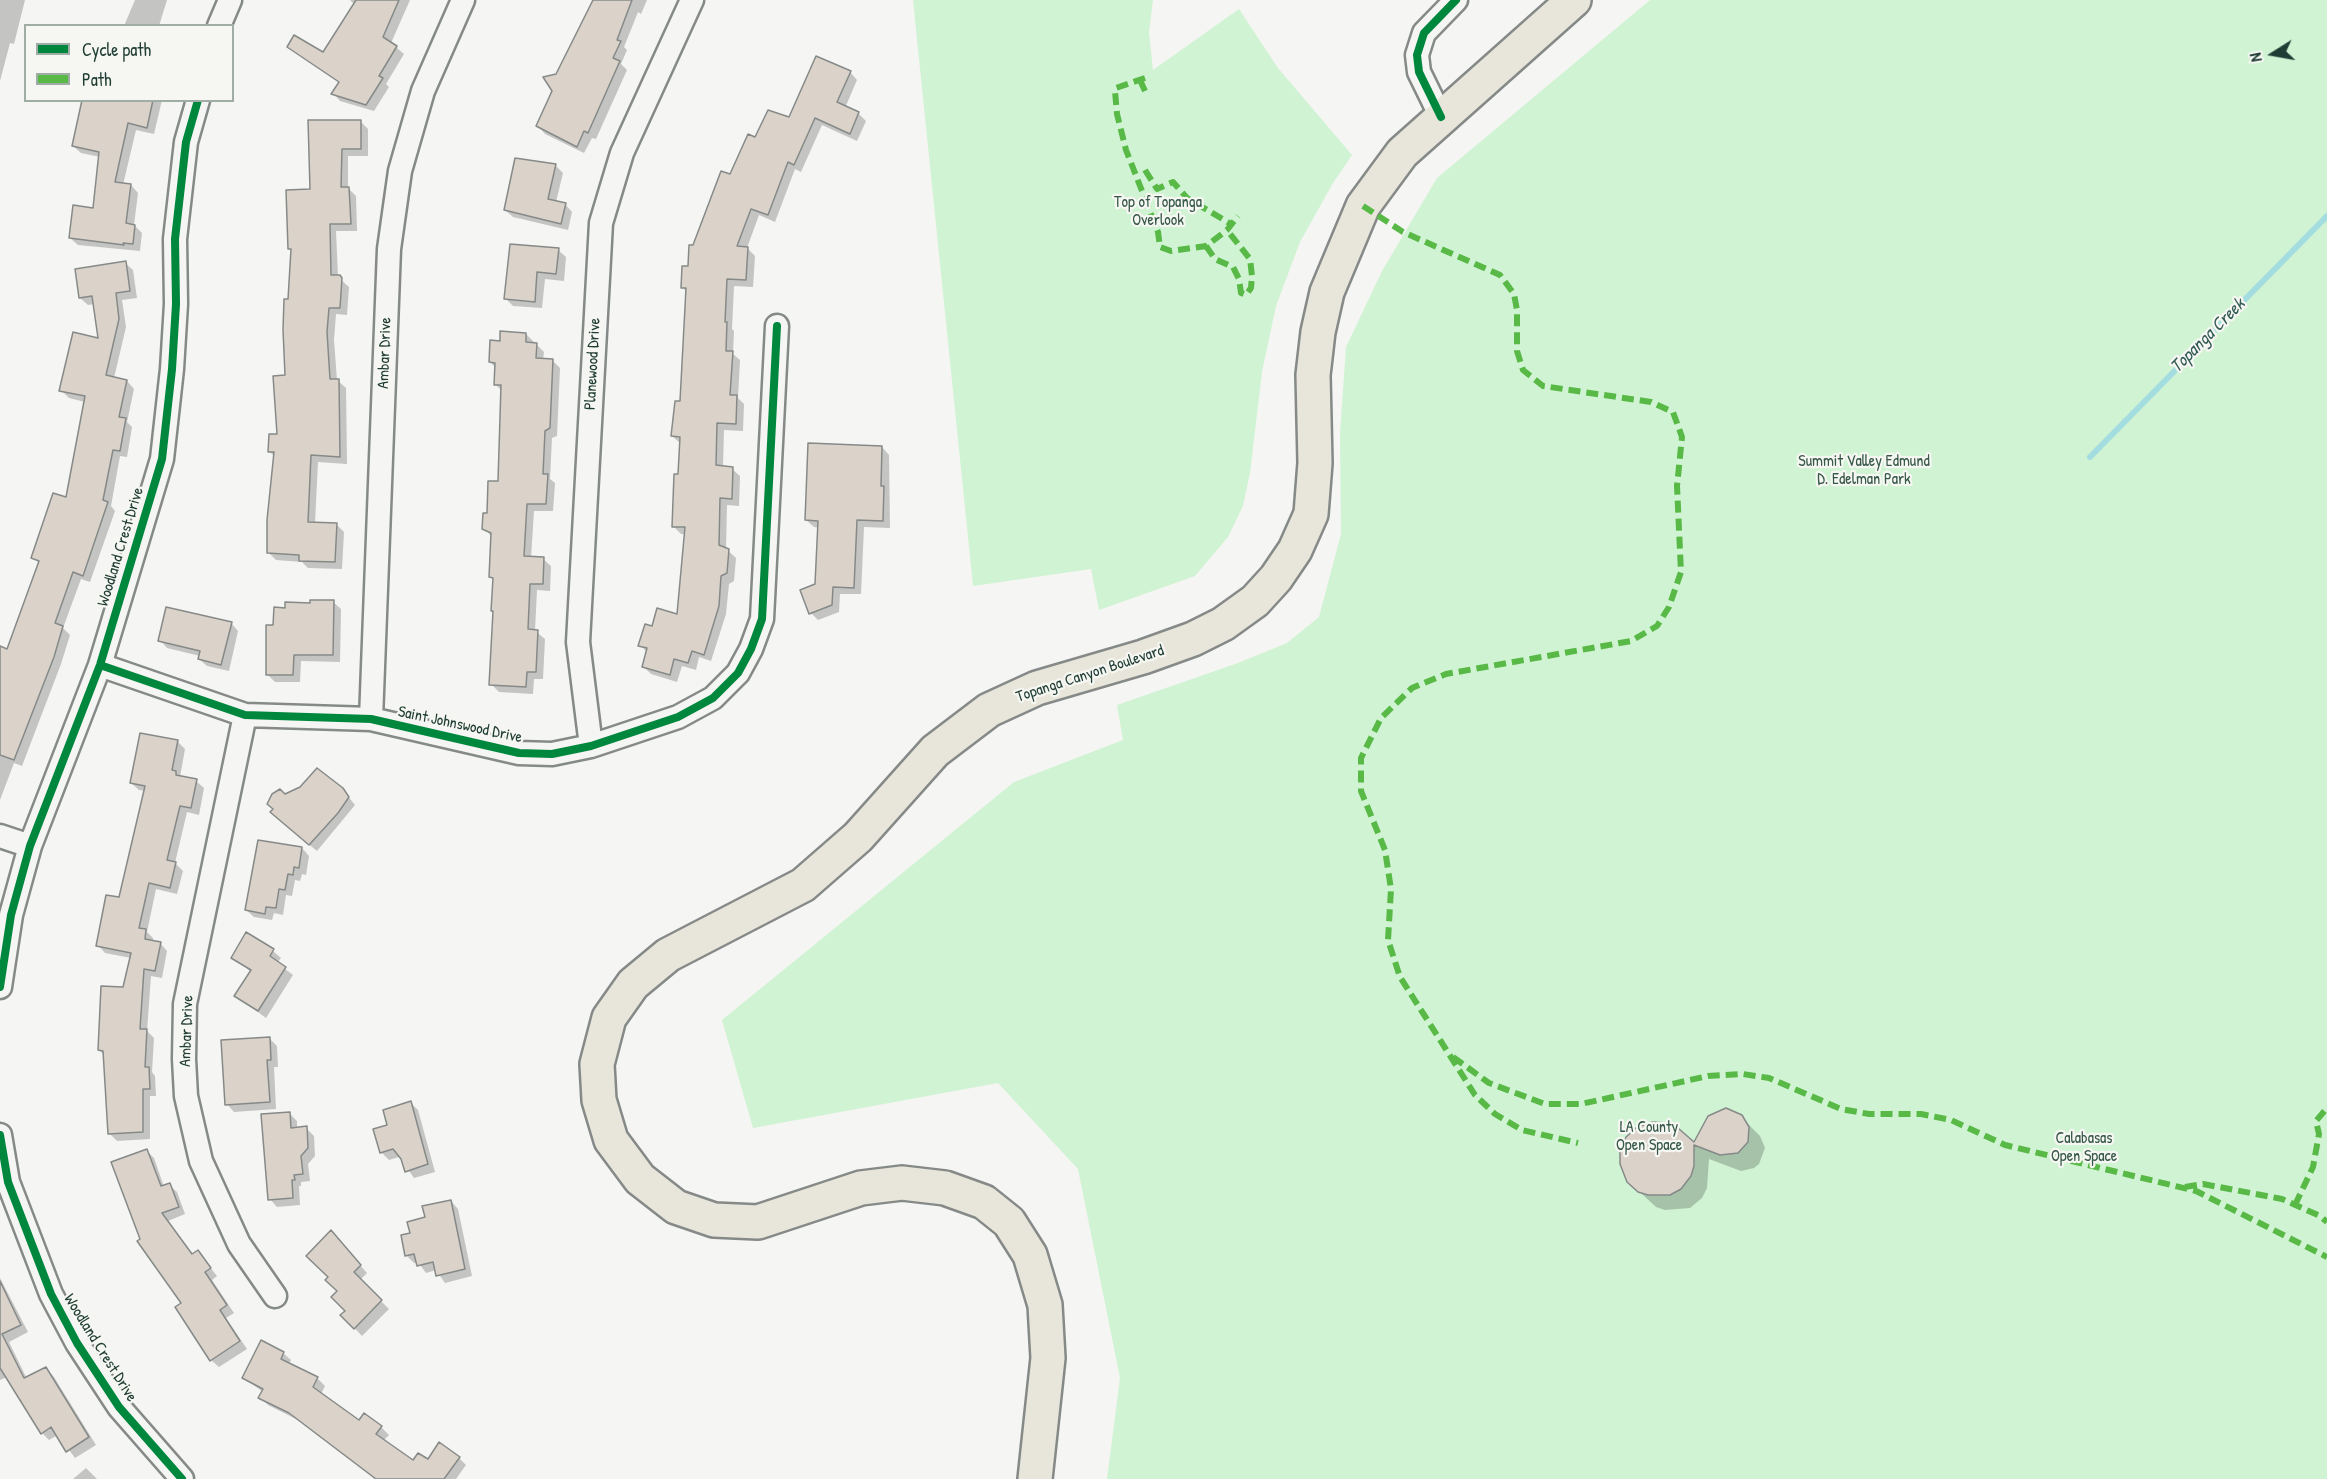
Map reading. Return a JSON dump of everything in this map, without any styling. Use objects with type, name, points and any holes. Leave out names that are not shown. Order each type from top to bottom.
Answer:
[{"type":"main road","name":"Topanga Canyon Boulevard","points":[[1035,1479],[1048,1358],[1045,1305],[1030,1255],[1009,1222],[984,1202],[955,1191],[902,1183],[861,1188],[758,1222],[714,1220],[676,1207],[640,1179],[611,1140],[598,1100],[597,1064],[609,1018],[633,984],[668,955],[803,885],[858,837],[935,750],[989,710],[1037,688],[1143,657],[1193,639],[1223,624],[1255,601],[1295,550],[1311,514],[1315,463],[1313,375],[1318,332],[1327,292],[1341,256],[1370,196],[1402,153],[1574,0]]},
{"type":"street","points":[[220,24],[230,0]]},
{"type":"street","name":"Ambar Drive","points":[[371,719],[389,249],[400,171],[423,91],[463,0]]},
{"type":"street","name":"Planewood Drive","points":[[591,746],[578,642],[601,223],[622,153],[692,0]]},
{"type":"street","points":[[1441,117],[1419,72],[1417,55],[1424,33],[1456,0]]},
{"type":"street","name":"Woodland Crest Drive","points":[[0,987],[11,915],[30,846],[99,665],[162,459],[172,369],[176,304],[175,239],[186,141],[197,102]]},
{"type":"street","name":"Saint Johnswood Drive","points":[[99,665],[245,715],[371,719],[519,753],[552,753],[591,746],[678,717],[713,698],[738,673],[751,649],[762,619],[777,326]]},
{"type":"street","name":"Ambar Drive","points":[[245,715],[185,1004],[186,1087],[201,1161],[219,1204],[238,1244],[274,1296]]},
{"type":"street","points":[[0,836],[30,846]]},
{"type":"street","name":"Woodland Crest Drive","points":[[0,1135],[4,1183],[51,1294],[77,1343],[119,1407],[182,1479]]},
{"type":"green space","name":"Top of Topanga Overlook","points":[[913,0],[1153,0],[1149,32],[1153,70],[1239,9],[1278,68],[1352,155],[1333,183],[1300,242],[1276,306],[1262,372],[1250,473],[1243,506],[1228,537],[1195,576],[1099,610],[1091,569],[973,586]]},
{"type":"green space","points":[[1650,0],[2327,0],[2327,1479],[1107,1479],[1120,1378],[1078,1169],[998,1083],[753,1128],[722,1020],[1014,782],[1123,740],[1117,705],[1238,663],[1287,643],[1319,617],[1341,534],[1340,433],[1346,347],[1382,271],[1437,178]]},
{"type":"building","points":[[356,0],[399,0],[383,37],[397,46],[379,76],[383,78],[366,105],[331,94],[339,82],[287,47],[294,35],[323,52]]},
{"type":"building","points":[[593,0],[632,0],[617,40],[621,41],[613,58],[620,61],[588,133],[584,131],[577,147],[536,126],[552,91],[543,77],[556,74]]},
{"type":"building","points":[[816,56],[851,71],[837,102],[859,112],[850,134],[815,118],[794,165],[788,162],[768,215],[751,209],[737,246],[748,247],[746,280],[727,279],[725,322],[727,322],[726,351],[733,351],[730,395],[737,395],[736,424],[717,423],[716,465],[733,467],[732,499],[720,498],[719,545],[729,549],[727,573],[721,576],[719,606],[704,655],[692,651],[688,663],[674,659],[670,675],[642,667],[647,648],[638,646],[645,624],[652,626],[657,608],[677,614],[685,527],[672,527],[674,474],[678,474],[680,437],[671,436],[675,401],[680,401],[686,288],[681,288],[682,266],[688,266],[689,245],[693,245],[721,171],[730,174],[748,134],[755,137],[768,110],[789,117]]},
{"type":"building","points":[[82,102],[153,102],[147,128],[128,123],[115,182],[131,184],[126,223],[135,225],[133,244],[123,243],[124,245],[69,238],[73,205],[93,208],[99,152],[72,146]]},
{"type":"building","points":[[308,120],[361,120],[361,149],[342,149],[341,187],[349,187],[351,224],[330,224],[331,275],[340,275],[342,278],[340,308],[329,308],[327,332],[330,379],[339,379],[340,457],[311,455],[308,522],[337,523],[335,562],[299,561],[299,555],[267,553],[267,520],[274,452],[268,452],[269,434],[277,434],[273,376],[285,375],[284,299],[288,299],[291,249],[288,249],[286,190],[310,189]]},
{"type":"building","points":[[515,158],[556,164],[548,199],[566,203],[561,224],[504,210]]},
{"type":"building","points":[[510,244],[559,248],[556,274],[537,272],[535,302],[504,299]]},
{"type":"building","points":[[126,261],[130,291],[116,293],[119,319],[106,375],[127,380],[119,417],[126,418],[120,451],[113,450],[103,500],[108,502],[83,576],[73,572],[55,623],[63,626],[54,657],[14,760],[0,755],[0,646],[7,649],[39,561],[31,558],[53,493],[66,497],[85,396],[59,391],[73,332],[98,338],[92,296],[79,298],[75,269]]},
{"type":"building","points":[[500,331],[526,333],[526,342],[537,343],[536,358],[553,359],[550,428],[545,431],[543,474],[548,474],[546,504],[527,504],[524,556],[544,557],[543,584],[530,584],[528,629],[538,630],[536,672],[527,672],[526,687],[489,685],[493,611],[491,611],[493,578],[489,577],[491,533],[482,529],[483,513],[487,513],[488,481],[498,481],[501,385],[494,385],[495,363],[489,362],[490,340],[500,341]]},
{"type":"building","points":[[808,443],[882,446],[881,486],[884,486],[883,521],[857,520],[854,588],[833,587],[832,605],[809,614],[800,590],[815,584],[818,521],[805,520]]},
{"type":"building","points":[[310,600],[334,600],[333,655],[294,655],[293,675],[266,675],[266,625],[273,625],[274,607],[285,608],[285,602],[310,603]]},
{"type":"building","points":[[166,607],[232,622],[221,665],[198,659],[200,651],[158,641]]},
{"type":"building","points":[[140,733],[178,740],[172,770],[176,771],[176,775],[197,779],[191,808],[180,806],[167,860],[176,862],[170,888],[149,883],[139,928],[146,929],[145,939],[161,942],[155,971],[144,969],[140,1029],[147,1029],[145,1067],[149,1067],[150,1089],[143,1089],[143,1132],[108,1134],[103,1051],[98,1050],[101,986],[123,987],[131,953],[96,946],[106,895],[119,897],[145,786],[130,783]]},
{"type":"building","points":[[317,768],[343,788],[349,797],[309,845],[270,812],[273,809],[267,804],[272,794],[280,789],[285,794],[300,787]]},
{"type":"building","points":[[258,840],[302,847],[299,868],[294,867],[293,875],[288,874],[285,890],[279,889],[276,908],[266,907],[265,914],[245,910]]},
{"type":"building","points":[[246,932],[274,949],[270,956],[286,967],[258,1011],[234,996],[251,970],[231,958]]},
{"type":"building","points":[[270,1037],[271,1060],[267,1060],[270,1102],[225,1105],[221,1040]]},
{"type":"building","points":[[411,1101],[428,1164],[405,1172],[401,1159],[393,1149],[380,1153],[373,1129],[387,1125],[383,1110]]},
{"type":"building","points":[[1726,1108],[1742,1115],[1749,1127],[1748,1142],[1738,1153],[1720,1155],[1694,1145],[1694,1166],[1691,1176],[1681,1189],[1670,1195],[1648,1195],[1638,1192],[1627,1182],[1620,1164],[1620,1152],[1626,1137],[1637,1127],[1653,1122],[1667,1123],[1678,1128],[1694,1142],[1708,1116]]},
{"type":"building","points":[[290,1112],[291,1128],[307,1126],[308,1148],[301,1156],[303,1174],[294,1175],[293,1198],[268,1200],[261,1114]]},
{"type":"building","points":[[147,1149],[161,1186],[170,1183],[179,1207],[162,1213],[192,1254],[198,1250],[211,1268],[205,1272],[227,1305],[220,1310],[240,1341],[210,1361],[175,1307],[181,1303],[137,1241],[140,1239],[111,1162]]},
{"type":"building","points":[[451,1200],[465,1269],[436,1276],[433,1262],[417,1266],[414,1254],[405,1256],[401,1235],[410,1233],[407,1222],[425,1217],[422,1206]]},
{"type":"building","points":[[331,1230],[361,1265],[354,1272],[382,1300],[354,1329],[340,1315],[345,1311],[331,1297],[337,1291],[325,1280],[328,1277],[306,1256]]},
{"type":"building","points":[[0,1281],[21,1325],[2,1334],[24,1378],[46,1367],[89,1437],[66,1452],[51,1427],[41,1434],[0,1368]]},
{"type":"building","points":[[261,1340],[284,1352],[281,1359],[318,1377],[313,1387],[359,1420],[364,1413],[382,1426],[376,1434],[413,1460],[418,1453],[428,1459],[439,1442],[460,1457],[444,1479],[376,1479],[289,1413],[258,1398],[263,1389],[242,1378]]},
{"type":"waterway","name":"Topanga Creek","points":[[2090,457],[2327,216]]},
{"type":"marked path","points":[[1145,78],[1116,88],[1117,114],[1126,150],[1158,232],[1160,247],[1171,251],[1206,246],[1227,230],[1238,216]]},
{"type":"marked path","points":[[1140,80],[1146,93]]},
{"type":"marked path","points":[[1145,170],[1157,189],[1173,182],[1187,198],[1231,224]]},
{"type":"marked path","points":[[1363,206],[1403,232],[1500,275],[1514,294],[1517,310],[1517,351],[1523,370],[1543,386],[1651,402],[1673,412],[1682,437],[1677,486],[1681,572],[1669,607],[1657,626],[1631,641],[1446,674],[1412,688],[1381,718],[1361,758],[1361,791],[1385,850],[1391,889],[1388,940],[1400,977],[1475,1095],[1495,1114],[1522,1130],[1578,1143]]},
{"type":"marked path","points":[[1206,246],[1215,259],[1233,267],[1239,279],[1241,293],[1246,295],[1251,288],[1250,259],[1227,230]]},
{"type":"marked path","points":[[1453,1057],[1489,1083],[1545,1104],[1581,1104],[1708,1076],[1743,1074],[1769,1078],[1841,1109],[1869,1114],[1921,1114],[1951,1120],[2005,1145],[2196,1191],[2327,1257]]},
{"type":"marked path","points":[[2295,1205],[2313,1167],[2319,1134],[2316,1121],[2327,1108]]},
{"type":"marked path","points":[[2185,1187],[2203,1184],[2282,1199],[2320,1216],[2327,1222]]},
{"type":"cycle path","points":[[1441,117],[1419,72],[1417,55],[1424,33],[1456,0]]},
{"type":"cycle path","points":[[0,987],[11,915],[30,846],[100,665],[162,459],[172,369],[176,304],[175,239],[186,142],[197,102]]},
{"type":"cycle path","points":[[100,665],[245,715],[371,719],[519,753],[552,754],[591,746],[678,717],[713,698],[738,673],[751,649],[762,619],[777,326]]},
{"type":"cycle path","points":[[0,1135],[8,1182],[51,1294],[77,1343],[119,1407],[182,1479]]},
{"type":"park label","name":"Summit Valley Edmund D. Edelman Park","points":[[1864,471]]},
{"type":"park label","name":"LA County Open Space","points":[[1649,1137]]},
{"type":"park label","name":"Calabasas Open Space","points":[[2084,1148]]}]
